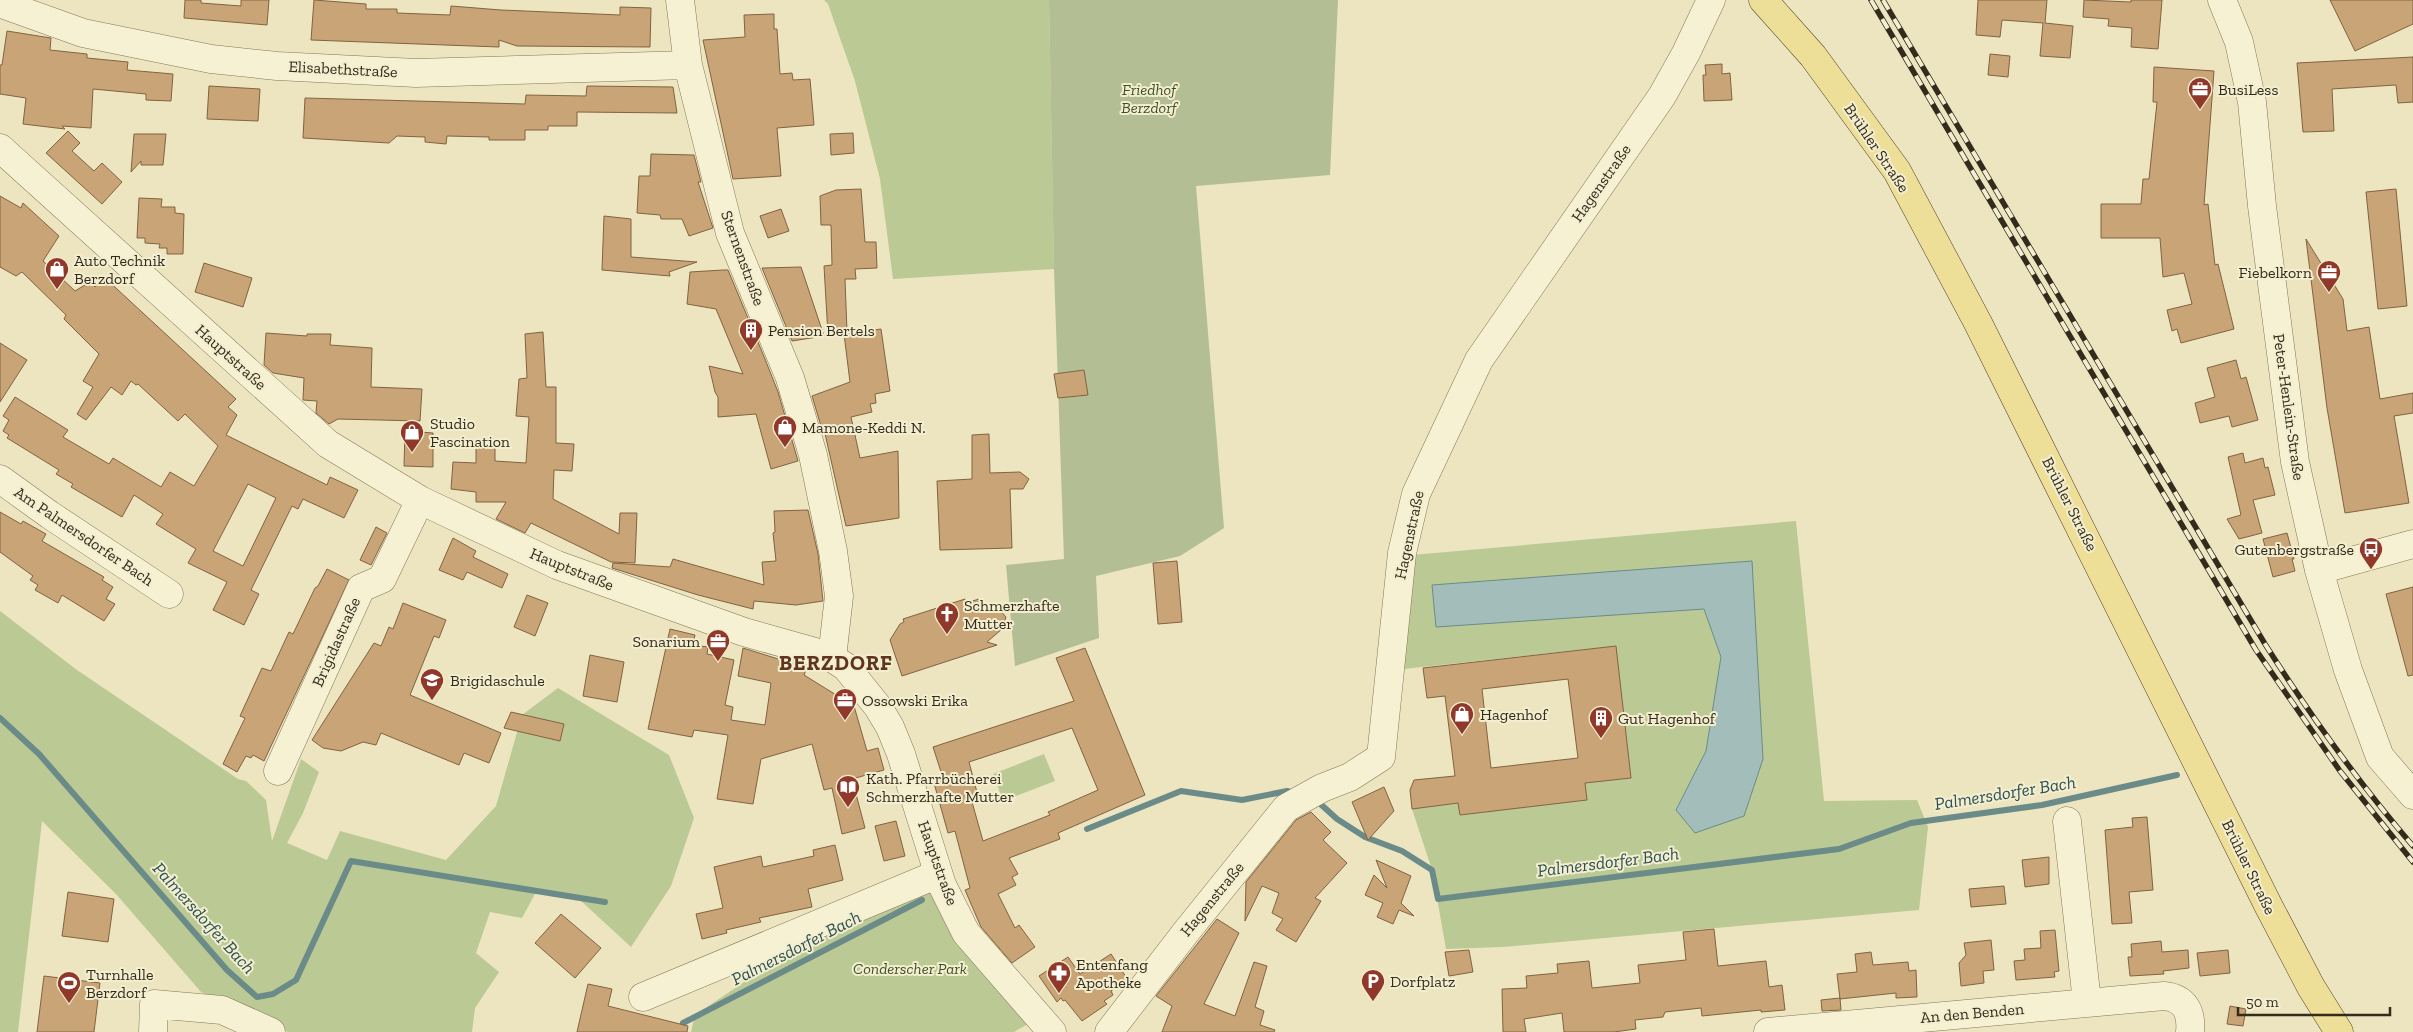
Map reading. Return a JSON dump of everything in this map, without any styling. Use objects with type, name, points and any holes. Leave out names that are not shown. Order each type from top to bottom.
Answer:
[{"type":"main road","name":"Brühler Straße","points":[[1763,0],[1813,56],[1897,171],[1982,332],[2268,905],[2311,987],[2338,1032]]},
{"type":"street","name":"Sternenstraße","points":[[680,0],[688,66],[730,233],[790,378],[813,455],[833,551],[839,596],[832,658]]},
{"type":"street","name":"Hagenstraße","points":[[1109,1032],[1186,932],[1286,808],[1322,788],[1350,778],[1381,757],[1402,553],[1416,494],[1450,417],[1479,360],[1662,96],[1686,53],[1710,0]]},
{"type":"street","name":"Peter-Henlein-Straße","points":[[2222,0],[2239,42],[2252,102],[2262,206],[2295,462],[2319,570],[2348,670],[2380,757],[2413,795]]},
{"type":"street","name":"Elisabethstraße","points":[[3,6],[83,33],[212,59],[277,66],[416,73],[688,66]]},
{"type":"street","name":"Hauptstraße","points":[[0,148],[328,444],[420,500],[557,565],[744,632],[832,658],[846,667],[878,707],[890,727],[901,754],[938,874],[970,939],[1052,1032]]},
{"type":"street","name":"Am Palmersdorfer Bach","points":[[0,478],[50,515],[169,594]]},
{"type":"street","name":"Brigidastraße","points":[[278,771],[361,588],[382,579],[420,500]]},
{"type":"street","points":[[2319,570],[2413,544]]},
{"type":"street","points":[[2067,821],[2086,1002]]},
{"type":"street","points":[[643,998],[938,874]]},
{"type":"street","name":"An den Benden","points":[[1768,1032],[2164,996],[2174,997],[2182,1002],[2188,1010],[2191,1020],[2190,1032]]},
{"type":"street","points":[[153,1032],[154,1004],[222,1010],[271,1032]]},
{"type":"green space","points":[[824,0],[1049,0],[1054,269],[893,279],[880,179],[855,81],[828,4]]},
{"type":"green space","name":"Friedhof Berzdorf","points":[[1049,0],[1338,0],[1330,175],[1196,186],[1224,528],[1180,556],[1096,576],[1099,638],[1015,666],[1006,565],[1064,559],[1054,269]]},
{"type":"green space","points":[[1796,521],[1824,801],[1917,800],[1928,827],[1919,910],[1503,947],[1446,949],[1432,870],[1412,809],[1458,803],[1460,815],[1587,800],[1585,783],[1631,778],[1615,646],[1404,669],[1412,555]],"holes":[[[1704,608],[1763,759],[1676,810],[1706,751],[1721,657]]]},
{"type":"green space","points":[[0,611],[77,670],[238,779],[246,781],[266,800],[272,841],[301,759],[319,772],[303,813],[287,843],[327,860],[340,831],[446,860],[496,806],[522,715],[558,688],[669,755],[694,818],[671,886],[631,947],[580,900],[536,892],[522,918],[490,912],[476,953],[499,972],[475,1008],[472,1032],[288,1032],[201,992],[116,894],[42,821],[18,1032],[0,1032]]},
{"type":"green space","points":[[1044,754],[1055,781],[1003,801],[993,774]]},
{"type":"green space","name":"Conderscher Park","points":[[939,886],[1035,1020],[1014,1032],[691,1032],[695,1015],[789,952]]},
{"type":"water","points":[[1752,561],[1763,759],[1744,816],[1695,833],[1676,810],[1706,751],[1721,657],[1704,609],[1436,627],[1432,585]]},
{"type":"building","points":[[185,0],[201,0],[201,3],[241,6],[241,0],[269,0],[267,25],[184,18]]},
{"type":"building","points":[[314,0],[366,4],[366,9],[397,9],[397,13],[450,15],[451,6],[620,15],[620,7],[651,8],[650,47],[517,46],[499,40],[499,47],[311,40]]},
{"type":"building","points":[[1978,0],[2047,0],[2045,23],[2073,26],[2070,58],[2040,56],[2043,23],[2002,20],[2000,37],[1976,35]]},
{"type":"building","points":[[2084,0],[2131,2],[2131,0],[2162,0],[2158,49],[2131,47],[2132,28],[2108,26],[2109,19],[2083,17]]},
{"type":"building","points":[[2330,0],[2413,0],[2413,24],[2355,51]]},
{"type":"building","points":[[774,14],[780,74],[792,73],[793,80],[810,79],[814,125],[777,128],[781,176],[733,179],[703,40],[745,37],[744,15]]},
{"type":"building","points":[[7,31],[51,38],[50,50],[87,54],[87,58],[128,62],[127,70],[173,74],[171,101],[146,100],[146,94],[93,89],[91,128],[62,126],[65,129],[23,124],[26,98],[0,94],[0,65],[2,65]]},
{"type":"building","points":[[1990,54],[2010,56],[2008,77],[1988,75]]},
{"type":"building","points":[[2413,57],[2413,102],[2398,103],[2396,85],[2332,89],[2334,131],[2303,132],[2297,63]]},
{"type":"building","points":[[1722,64],[1722,74],[1730,73],[1732,100],[1704,101],[1703,75],[1706,75],[1705,65]]},
{"type":"building","points":[[2154,67],[2214,71],[2204,205],[2208,204],[2215,265],[2218,264],[2234,329],[2181,343],[2177,329],[2172,331],[2167,310],[2192,304],[2184,273],[2163,277],[2160,238],[2101,238],[2101,204],[2141,204],[2143,179],[2149,179],[2157,102],[2153,102]]},
{"type":"building","points":[[209,86],[260,89],[258,121],[207,119]]},
{"type":"building","points":[[587,86],[673,87],[677,113],[577,112],[577,126],[548,126],[548,130],[525,130],[525,140],[489,140],[489,137],[447,136],[446,144],[425,142],[425,137],[397,136],[389,143],[303,138],[305,98],[525,104],[526,95],[586,96]]},
{"type":"building","points":[[68,131],[80,143],[72,151],[94,171],[102,163],[122,182],[102,204],[46,153]]},
{"type":"building","points":[[853,133],[854,153],[831,155],[830,134]]},
{"type":"building","points":[[134,134],[166,134],[163,165],[141,165],[141,161],[131,172]]},
{"type":"building","points":[[651,154],[694,155],[701,182],[698,182],[713,228],[689,236],[682,219],[661,219],[660,215],[637,213],[639,176],[650,176]]},
{"type":"building","points":[[861,189],[865,242],[876,242],[877,268],[855,269],[856,279],[845,279],[847,332],[828,335],[824,266],[832,265],[831,225],[821,225],[820,196],[836,190]]},
{"type":"building","points":[[2396,189],[2407,306],[2378,309],[2366,192]]},
{"type":"building","points":[[0,196],[21,208],[23,203],[59,236],[43,261],[75,291],[90,282],[95,287],[104,277],[236,399],[228,407],[237,415],[226,435],[327,485],[330,477],[358,490],[344,518],[303,499],[298,509],[292,506],[251,590],[259,594],[244,625],[213,610],[227,582],[188,563],[196,549],[156,524],[163,514],[134,495],[122,517],[71,487],[73,484],[56,474],[59,470],[7,438],[9,435],[3,431],[9,420],[3,416],[15,397],[68,430],[63,437],[109,464],[113,458],[161,487],[170,472],[194,486],[218,446],[185,414],[178,421],[138,384],[136,385],[131,381],[122,395],[111,387],[86,420],[77,414],[93,387],[83,381],[99,354],[64,319],[66,315],[22,272],[16,276],[0,267]],"holes":[[[248,484],[276,498],[243,566],[213,551]]]},
{"type":"building","points":[[139,198],[162,199],[161,207],[175,207],[175,213],[184,214],[183,254],[167,254],[167,248],[159,248],[160,244],[145,243],[145,238],[137,238]]},
{"type":"building","points":[[781,209],[789,231],[768,238],[760,216]]},
{"type":"building","points":[[604,216],[631,219],[631,257],[697,262],[669,272],[670,276],[602,270]]},
{"type":"building","points":[[2306,239],[2343,299],[2347,331],[2369,327],[2380,399],[2413,393],[2413,413],[2394,416],[2409,503],[2345,513],[2327,408]]},
{"type":"building","points":[[204,263],[252,278],[243,307],[195,292]]},
{"type":"building","points":[[801,267],[824,336],[792,341],[762,268]]},
{"type":"building","points":[[728,270],[778,392],[798,461],[771,469],[756,414],[718,417],[718,397],[709,366],[743,374],[716,309],[687,304],[690,272]]},
{"type":"building","points":[[881,329],[890,391],[875,394],[876,403],[870,404],[872,412],[851,417],[860,458],[898,451],[899,518],[846,526],[823,425],[821,426],[812,396],[850,382],[844,334]]},
{"type":"building","points":[[543,332],[546,387],[556,387],[556,443],[574,444],[572,471],[554,470],[553,499],[619,534],[620,513],[637,513],[635,563],[611,562],[531,523],[525,533],[496,519],[506,502],[476,502],[476,492],[451,489],[453,462],[476,463],[476,448],[495,448],[495,461],[526,463],[529,417],[516,416],[519,379],[527,378],[525,334]]},
{"type":"building","points":[[266,333],[307,336],[307,334],[331,334],[330,345],[372,348],[371,387],[422,389],[420,421],[338,419],[329,424],[316,413],[317,401],[303,400],[304,378],[273,373],[264,365]]},
{"type":"building","points":[[0,343],[27,360],[0,402]]},
{"type":"building","points":[[2236,360],[2241,379],[2246,377],[2258,420],[2232,427],[2229,416],[2200,423],[2195,403],[2215,397],[2207,368]]},
{"type":"building","points":[[1084,370],[1088,395],[1058,398],[1054,374]]},
{"type":"building","points":[[405,431],[433,433],[433,467],[404,466]]},
{"type":"building","points":[[989,434],[990,473],[1020,472],[1029,479],[1023,489],[1010,489],[1012,548],[940,550],[937,481],[972,479],[972,435]]},
{"type":"building","points":[[2243,453],[2245,463],[2263,458],[2265,468],[2268,467],[2275,495],[2253,500],[2262,533],[2239,539],[2227,519],[2241,515],[2228,457]]},
{"type":"building","points":[[808,510],[818,554],[823,601],[796,605],[754,601],[753,609],[698,595],[612,568],[613,563],[670,567],[673,559],[764,585],[762,562],[776,561],[773,533],[775,532],[774,511]]},
{"type":"building","points":[[0,512],[21,524],[23,521],[46,534],[42,541],[104,577],[102,580],[113,587],[106,599],[115,604],[104,621],[62,595],[58,603],[35,590],[38,585],[30,580],[33,576],[0,552]]},
{"type":"building","points":[[376,527],[387,533],[371,565],[360,560]]},
{"type":"building","points":[[2287,533],[2295,571],[2273,577],[2263,539]]},
{"type":"building","points":[[453,538],[476,551],[473,557],[508,574],[502,588],[467,572],[463,580],[439,570]]},
{"type":"building","points":[[1177,561],[1182,622],[1158,624],[1153,563]]},
{"type":"building","points":[[327,569],[349,580],[264,761],[253,755],[251,758],[246,756],[237,772],[223,764],[245,718],[240,716],[262,668],[271,671],[289,632],[293,634],[315,588]]},
{"type":"building","points":[[2413,587],[2413,675],[2408,676],[2386,594]]},
{"type":"building","points":[[527,595],[548,603],[535,636],[514,627]]},
{"type":"building","name":"Schmerzhafte Mutter","points":[[965,599],[966,603],[979,599],[980,604],[996,606],[1006,617],[1002,629],[987,642],[997,645],[902,676],[890,640],[900,624],[904,622],[903,619]]},
{"type":"building","points":[[403,603],[446,620],[439,638],[434,636],[410,695],[501,733],[489,763],[464,753],[459,765],[381,733],[376,745],[363,742],[341,751],[323,748],[312,740],[374,643],[381,646],[389,627],[393,629]]},
{"type":"building","points":[[670,629],[695,635],[693,645],[708,647],[707,654],[734,660],[725,705],[733,707],[731,720],[765,725],[771,683],[738,676],[743,648],[807,668],[804,675],[854,706],[867,751],[878,748],[884,770],[852,779],[865,828],[842,834],[832,788],[824,790],[812,744],[761,759],[753,804],[717,799],[728,735],[694,730],[692,737],[648,729]]},
{"type":"building","name":"Gut Hagenhof","points":[[1616,646],[1631,778],[1585,783],[1587,800],[1460,815],[1458,803],[1412,809],[1410,790],[1414,780],[1455,776],[1445,696],[1427,698],[1423,668]],"holes":[[[1568,679],[1578,758],[1491,768],[1482,689]]]},
{"type":"building","points":[[1085,648],[1145,795],[1058,833],[1060,839],[1009,858],[1018,874],[1012,877],[1016,885],[998,894],[1015,928],[1019,925],[1035,947],[1012,963],[981,927],[965,890],[970,888],[955,831],[948,833],[934,783],[944,781],[933,747],[1074,701],[1056,658]],"holes":[[[1072,728],[1098,790],[1048,812],[1050,815],[983,841],[972,802],[979,800],[969,762]]]},
{"type":"building","points":[[590,655],[624,662],[617,702],[583,696]]},
{"type":"building","points":[[511,712],[564,724],[560,741],[504,728]]},
{"type":"building","points":[[1384,787],[1394,811],[1368,840],[1352,802]]},
{"type":"building","points":[[1311,812],[1331,832],[1323,840],[1347,863],[1315,898],[1321,901],[1296,942],[1276,930],[1283,919],[1272,913],[1279,893],[1262,886],[1245,921],[1246,882],[1296,820]]},
{"type":"building","points":[[2147,817],[2153,890],[2129,892],[2132,923],[2112,924],[2105,830],[2133,827],[2132,818]]},
{"type":"building","points":[[896,821],[905,856],[884,861],[875,826]]},
{"type":"building","points":[[835,845],[843,880],[808,889],[812,907],[759,918],[761,922],[726,930],[727,933],[702,939],[696,914],[723,908],[714,867],[761,856],[763,867],[814,856],[813,850]]},
{"type":"building","points":[[2049,857],[2049,884],[2025,887],[2022,860]]},
{"type":"building","points":[[1376,860],[1411,876],[1401,903],[1414,916],[1399,910],[1393,924],[1377,917],[1383,903],[1365,895],[1374,875],[1387,888]]},
{"type":"building","points":[[2004,886],[2006,904],[1971,907],[1969,889]]},
{"type":"building","points":[[68,892],[114,899],[108,942],[62,936]]},
{"type":"building","points":[[561,914],[601,948],[575,978],[535,943]]},
{"type":"building","points":[[1217,919],[1239,933],[1204,1004],[1235,1016],[1254,962],[1267,966],[1255,1007],[1264,1011],[1260,1025],[1275,1030],[1274,1032],[1162,1032],[1172,1006],[1156,996]]},
{"type":"building","points":[[1714,929],[1718,966],[1766,961],[1769,987],[1782,985],[1785,1010],[1761,1012],[1761,1010],[1702,1016],[1701,1008],[1665,1012],[1663,1017],[1635,1020],[1636,1029],[1614,1032],[1564,1032],[1562,1013],[1524,1019],[1526,1032],[1503,1032],[1502,989],[1527,988],[1526,976],[1558,973],[1557,964],[1589,961],[1592,988],[1640,983],[1638,965],[1686,960],[1683,932]]},
{"type":"building","points":[[2055,930],[2059,971],[2054,972],[2055,977],[2016,980],[2014,961],[2025,960],[2024,949],[2041,948],[2040,931]]},
{"type":"building","points":[[1991,940],[1994,970],[1983,971],[1984,983],[1961,986],[1959,963],[1966,955],[1964,943]]},
{"type":"building","points":[[2161,941],[2162,952],[2188,950],[2189,968],[2163,971],[2164,974],[2130,976],[2128,957],[2132,957],[2131,944]]},
{"type":"building","points":[[1469,950],[1473,972],[1449,976],[1445,952]]},
{"type":"building","points":[[2228,950],[2230,973],[2200,976],[2197,953]]},
{"type":"building","points":[[1871,952],[1873,965],[1908,962],[1909,971],[1916,970],[1917,997],[1896,998],[1896,993],[1840,999],[1837,974],[1857,972],[1855,954]]},
{"type":"building","points":[[1111,954],[1128,980],[1111,991],[1113,995],[1104,1001],[1107,1004],[1082,1021],[1065,1000],[1063,1001],[1061,998],[1057,1002],[1039,976],[1068,957],[1080,974]]},
{"type":"building","name":"Turnhalle Berzdorf","points":[[44,976],[100,983],[94,1032],[37,1032]]},
{"type":"building","points":[[588,984],[612,989],[608,1006],[688,1026],[687,1032],[577,1032]]},
{"type":"building","points":[[1840,998],[1841,1010],[1822,1011],[1821,1000]]},
{"type":"building","points":[[2230,1006],[2246,1009],[2243,1026],[2227,1024]]},
{"type":"waterway","name":"Palmersdorfer Bach","points":[[0,718],[39,754],[227,970],[257,997],[273,994],[296,980],[351,861],[605,902]]},
{"type":"waterway","name":"Palmersdorfer Bach","points":[[1316,800],[1337,819],[1365,837],[1402,851],[1432,870],[1438,899],[1839,849],[1911,823],[2042,805],[2177,775]]},
{"type":"waterway","name":"Palmersdorfer Bach","points":[[1087,829],[1181,791],[1242,800],[1287,791],[1294,793]]},
{"type":"waterway","name":"Palmersdorfer Bach","points":[[683,1023],[922,900]]},
{"type":"railway","points":[[1871,0],[2256,650],[2340,771],[2413,862]]},
{"type":"railway","points":[[1883,0],[2265,644],[2335,748],[2413,846]]},
{"type":"place","name":"BusiLess","points":[[2200,110]]},
{"type":"place","name":"Auto Technik Berzdorf","points":[[57,290]]},
{"type":"place","name":"Fiebelkorn","points":[[2329,293]]},
{"type":"place","name":"Pension Bertels","points":[[751,351]]},
{"type":"place","name":"Mamone-Keddi N.","points":[[785,448]]},
{"type":"place","name":"Studio Fascination","points":[[412,453]]},
{"type":"place","name":"Gutenbergstraße","points":[[2371,570]]},
{"type":"place","name":"Schmerzhafte Mutter","points":[[947,635]]},
{"type":"place","name":"Sonarium","points":[[718,662]]},
{"type":"place","name":"Brigidaschule","points":[[432,701]]},
{"type":"place","name":"Ossowski Erika","points":[[845,721]]},
{"type":"place","name":"Hagenhof","points":[[1462,735]]},
{"type":"place","name":"Gut Hagenhof","points":[[1601,739]]},
{"type":"place","name":"Kath. Pfarrbücherei Schmerzhafte Mutter","points":[[848,808]]},
{"type":"place","name":"Entenfang Apotheke","points":[[1059,994]]},
{"type":"place","name":"Dorfplatz","points":[[1373,1002]]},
{"type":"place","name":"Turnhalle Berzdorf","points":[[69,1004]]},
{"type":"district","name":"BERZDORF","points":[[836,662]]}]
